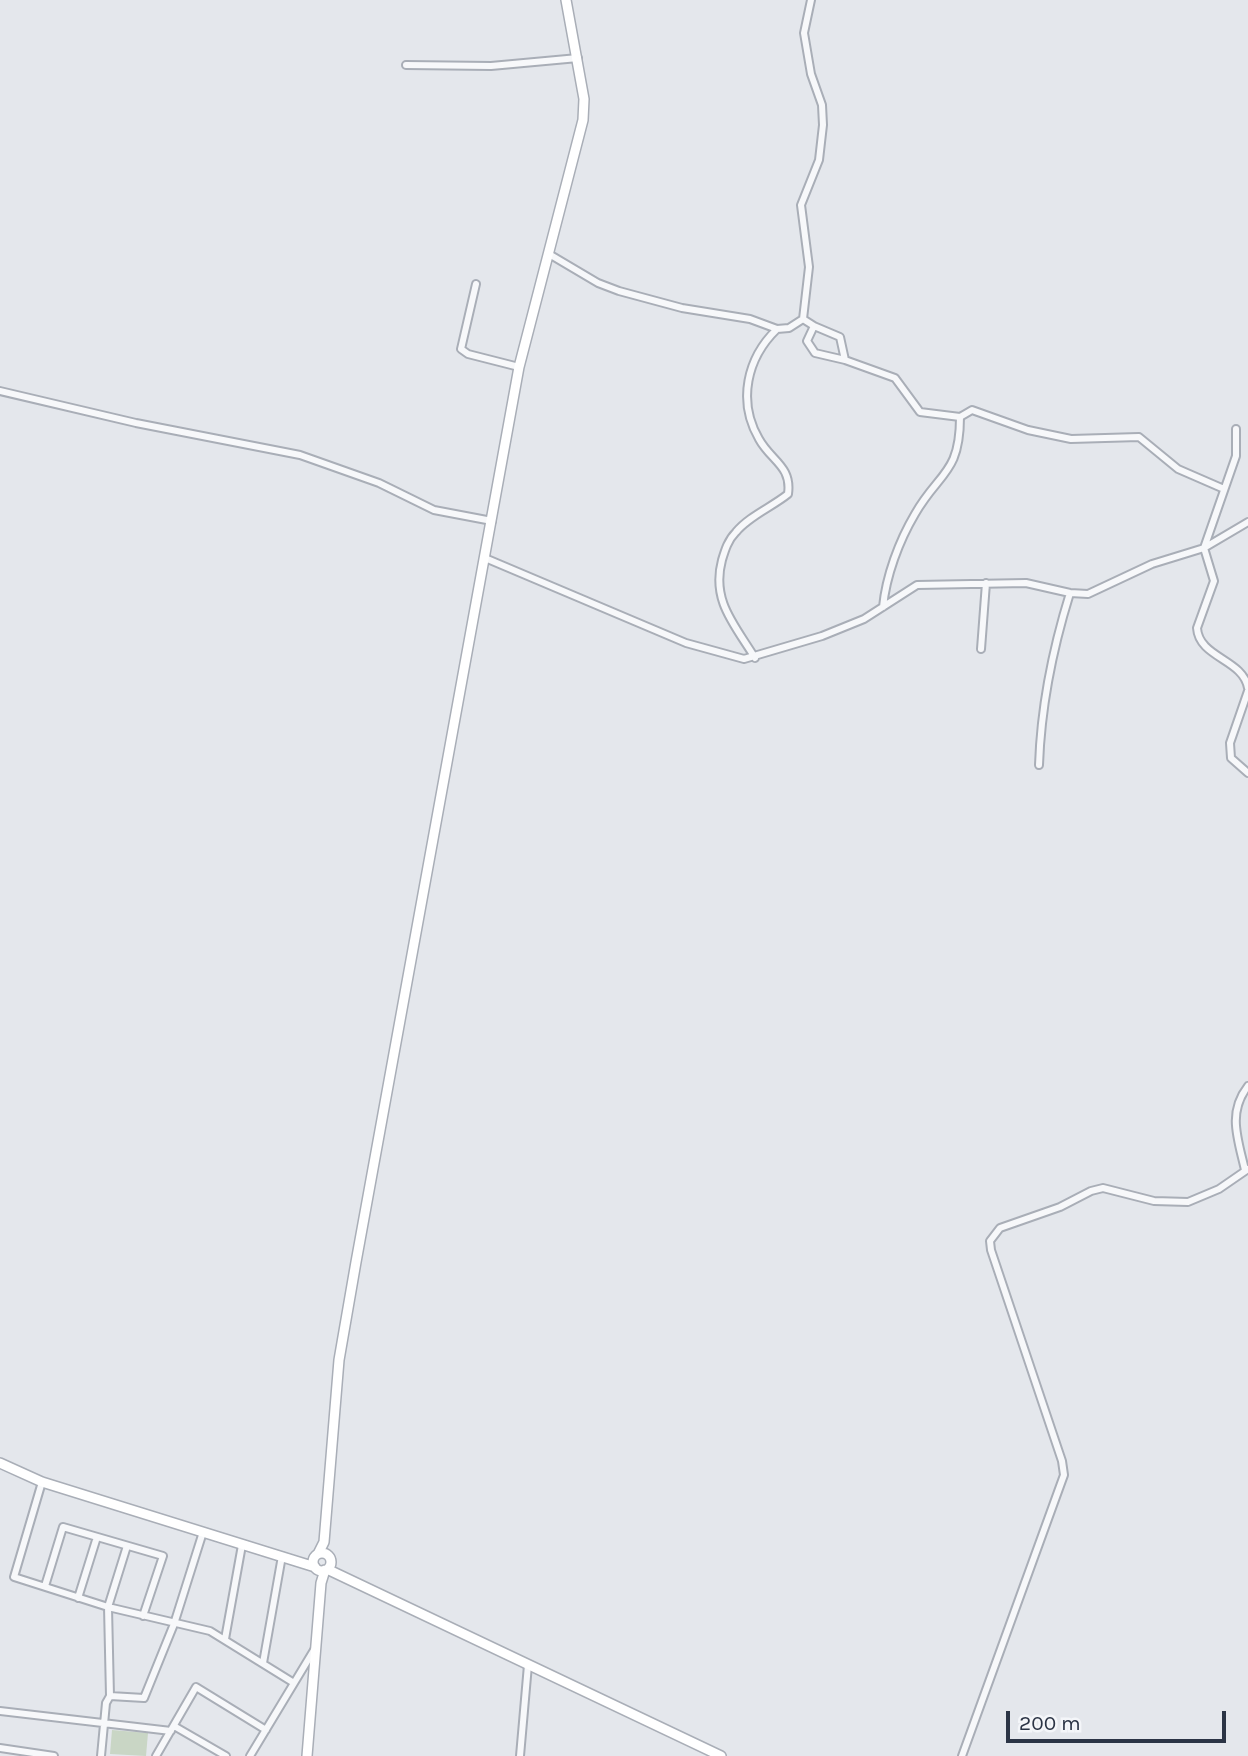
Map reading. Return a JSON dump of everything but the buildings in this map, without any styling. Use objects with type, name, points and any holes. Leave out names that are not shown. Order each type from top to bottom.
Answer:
[{"type":"main road","points":[[307,1756],[339,1360],[519,367],[583,120],[584,99],[566,0]]},
{"type":"main road","points":[[0,1463],[43,1482],[242,1545],[302,1562],[324,1565],[721,1756]]},
{"type":"main road","points":[[302,1562],[317,1555],[324,1542]]},
{"type":"main road","points":[[317,1555],[324,1565]]},
{"type":"street","points":[[803,319],[809,267],[802,205],[820,160],[823,125],[822,105],[811,74],[804,33],[811,0]]},
{"type":"street","points":[[406,65],[491,66],[578,58]]},
{"type":"street","points":[[549,254],[598,283],[682,308],[750,319],[777,329],[789,328],[803,319]]},
{"type":"street","points":[[476,284],[461,349],[468,354],[519,367]]},
{"type":"street","points":[[803,319],[840,337],[845,360]]},
{"type":"street","points":[[814,326],[807,341],[810,351],[895,378],[920,412],[960,417]]},
{"type":"street","points":[[755,658],[728,617],[720,598],[718,581],[725,547],[736,531],[788,494],[788,474],[757,438],[747,401],[751,366],[777,329]]},
{"type":"street","points":[[0,391],[136,423],[300,455],[379,483],[435,510],[492,521]]},
{"type":"street","points":[[883,607],[885,587],[914,514],[952,466],[960,417],[965,411],[972,410],[1028,430],[1071,439],[1139,437],[1178,470],[1224,489]]},
{"type":"street","points":[[1236,429],[1238,449],[1204,548],[1214,581],[1197,628],[1203,645],[1240,670],[1247,679],[1248,690],[1230,743],[1231,758],[1248,772]]},
{"type":"street","points":[[485,558],[686,643],[713,653],[744,659],[755,658],[822,636],[864,619],[917,585],[1026,583],[1070,593],[1088,594],[1152,564],[1204,548],[1248,522]]},
{"type":"street","points":[[981,649],[986,583]]},
{"type":"street","points":[[1039,765],[1047,673],[1070,593]]},
{"type":"street","points":[[962,1756],[1064,1475],[1062,1461],[990,1250],[990,1241],[1000,1228],[1060,1207],[1091,1191],[1103,1188],[1154,1201],[1188,1202],[1219,1189],[1246,1169],[1234,1121],[1235,1107],[1248,1086]]},
{"type":"street","points":[[43,1482],[13,1577],[108,1607],[201,1628],[225,1639],[294,1683]]},
{"type":"street","points":[[45,1586],[63,1527],[163,1556],[143,1616]]},
{"type":"street","points":[[110,1696],[144,1698],[174,1624],[203,1532]]},
{"type":"street","points":[[78,1598],[97,1537]]},
{"type":"street","points":[[225,1639],[242,1545]]},
{"type":"street","points":[[101,1756],[106,1703],[110,1696],[108,1607],[127,1546]]},
{"type":"street","points":[[263,1663],[282,1556]]},
{"type":"street","points":[[250,1756],[314,1649]]},
{"type":"street","points":[[520,1756],[528,1665]]},
{"type":"street","points":[[156,1756],[196,1687],[266,1730]]},
{"type":"street","points":[[0,1711],[172,1728],[226,1756]]},
{"type":"street","points":[[0,1748],[54,1756]]},
{"type":"green space","points":[[112,1730],[148,1733],[146,1756],[110,1754]]}]
